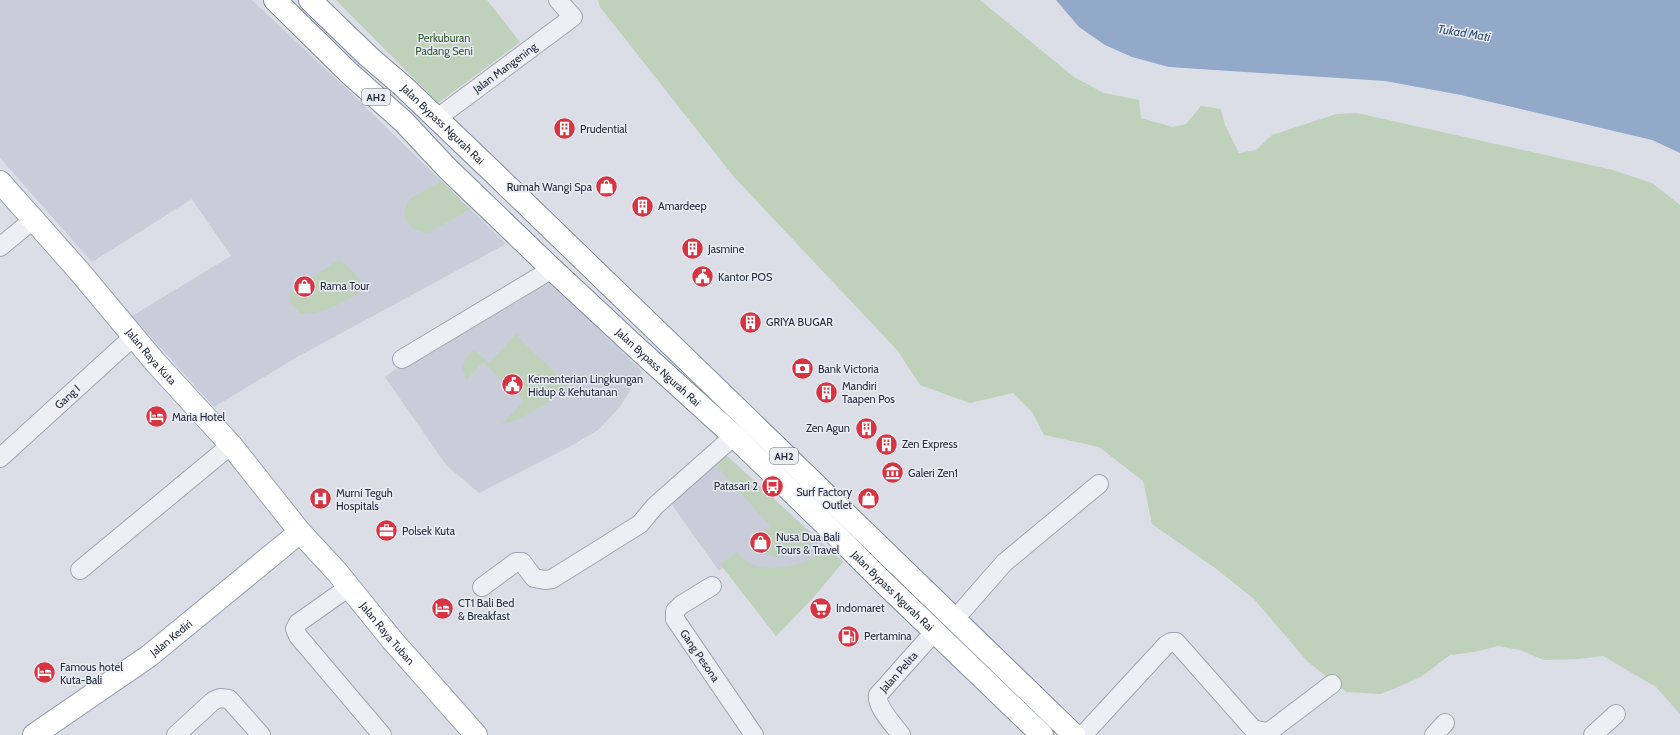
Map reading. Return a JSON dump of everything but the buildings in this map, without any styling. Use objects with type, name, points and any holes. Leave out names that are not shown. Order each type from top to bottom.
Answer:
[{"type":"main road","name":"Jalan Bypass Ngurah Rai","points":[[274,0],[348,72],[404,122],[552,269],[734,436],[1042,735]]},
{"type":"main road","name":"Jalan Bypass Ngurah Rai","points":[[310,0],[496,175],[926,592],[955,618],[1074,735]]},
{"type":"main road","points":[[476,195],[496,175]]},
{"type":"main road","name":"Jalan Raya Kuta","points":[[0,182],[34,219],[156,362],[231,445],[300,532]]},
{"type":"main road","name":"Jalan Raya Tuban","points":[[300,532],[349,587],[392,640],[476,735]]},
{"type":"main road","name":"Jalan Kediri","points":[[34,735],[149,656],[300,532]]},
{"type":"street","name":"Jalan Mangening","points":[[436,119],[574,17],[558,0]]},
{"type":"street","points":[[0,247],[34,219]]},
{"type":"street","points":[[402,359],[552,269]]},
{"type":"street","name":"Gang I","points":[[0,458],[134,336]]},
{"type":"street","points":[[482,587],[516,562],[522,562],[534,578],[545,580],[552,579],[640,524],[655,506],[734,436]]},
{"type":"street","points":[[80,570],[231,445]]},
{"type":"street","points":[[955,618],[1004,563],[1100,484]]},
{"type":"street","name":"Gang Pesona","points":[[712,586],[681,605],[675,611],[675,619],[754,735]]},
{"type":"street","points":[[349,587],[298,623],[295,629],[298,636],[382,735]]},
{"type":"street","name":"Jalan Pelita","points":[[901,735],[881,708],[877,701],[878,695],[935,631]]},
{"type":"street","points":[[1083,735],[1166,645],[1171,642],[1176,642],[1253,729],[1264,732],[1270,731],[1332,684]]},
{"type":"street","points":[[176,735],[213,701],[220,698],[229,699],[261,735]]},
{"type":"street","points":[[1593,735],[1616,714]]},
{"type":"shaded area","points":[[0,0],[252,0],[353,95],[506,244],[299,356],[214,407],[132,316],[231,256],[192,199],[92,262],[0,158]]},
{"type":"shaded area","name":"Kementerian Lingkungan Hidup & Kehutanan","points":[[545,277],[642,371],[620,407],[598,430],[571,446],[479,493],[446,465],[385,377],[411,358]]},
{"type":"shaded area","name":"Nusa Dua Bali Tours & Travel","points":[[726,455],[843,562],[811,600],[776,636],[724,567],[719,571],[670,502]]},
{"type":"green space","name":"Perkuburan Padang Seni","points":[[336,0],[487,0],[520,42],[438,103]]},
{"type":"green space","points":[[598,0],[980,0],[1074,77],[1104,93],[1139,100],[1141,118],[1172,127],[1186,124],[1201,106],[1221,109],[1225,125],[1239,153],[1256,150],[1272,135],[1336,114],[1357,113],[1613,170],[1652,183],[1680,205],[1680,714],[1656,687],[1603,656],[1579,659],[1544,660],[1520,650],[1498,646],[1474,652],[1450,655],[1421,677],[1381,694],[1346,692],[1307,661],[1254,599],[1215,568],[1152,524],[1143,481],[1099,447],[1044,435],[1032,412],[1013,393],[970,403],[920,385],[897,350],[734,177],[600,7]]},
{"type":"green space","points":[[442,181],[470,209],[428,233],[413,228],[406,221],[405,216],[408,201]]},
{"type":"green space","points":[[339,260],[352,270],[362,284],[359,293],[338,305],[323,311],[316,313],[300,313],[291,303],[289,292]]},
{"type":"green space","points":[[517,333],[519,335],[518,337],[569,386],[529,414],[511,422],[502,424],[524,401],[483,362],[466,380],[462,367],[467,357],[474,350],[489,363]]},
{"type":"green space","points":[[726,455],[817,539],[801,550],[784,556],[776,557],[759,550],[751,542],[770,526],[715,464]]},
{"type":"green space","points":[[826,546],[843,562],[811,600],[776,636],[720,564],[737,552],[747,562],[765,568],[792,566],[816,556]]},
{"type":"water","name":"Tukad Mati","points":[[1056,0],[1680,0],[1680,153],[1652,140],[1461,95],[1385,81],[1169,67],[1132,57],[1105,45],[1079,27]]},
{"type":"place","name":"Prudential","points":[[564,129]]},
{"type":"place","name":"Rumah Wangi Spa","points":[[607,187]]},
{"type":"place","name":"Amardeep","points":[[642,206]]},
{"type":"place","name":"Jasmine","points":[[693,249]]},
{"type":"place","name":"Kantor POS","points":[[702,277]]},
{"type":"place","name":"Rama Tour","points":[[305,286]]},
{"type":"place","name":"GRIYA BUGAR","points":[[750,322]]},
{"type":"place","name":"Bank Victoria","points":[[802,369]]},
{"type":"place","name":"Kementerian Lingkungan Hidup & Kehutanan","points":[[512,385]]},
{"type":"place","name":"Mandiri Taapen Pos","points":[[826,392]]},
{"type":"place","name":"Maria Hotel","points":[[157,417]]},
{"type":"place","name":"Zen Agun","points":[[866,428]]},
{"type":"place","name":"Zen Express","points":[[886,444]]},
{"type":"place","name":"Galeri Zen1","points":[[893,473]]},
{"type":"place","name":"Patasari 2","points":[[773,486]]},
{"type":"place","name":"Surf Factory Outlet","points":[[868,498]]},
{"type":"place","name":"Murni Teguh Hospitals","points":[[320,499]]},
{"type":"place","name":"Polsek Kuta","points":[[387,531]]},
{"type":"place","name":"Nusa Dua Bali Tours & Travel","points":[[761,543]]},
{"type":"place","name":"Indomaret","points":[[821,608]]},
{"type":"place","name":"CT1 Bali Bed & Breakfast","points":[[442,609]]},
{"type":"place","name":"Pertamina","points":[[849,636]]},
{"type":"place","name":"Famous hotel Kuta-Bali","points":[[45,673]]}]
